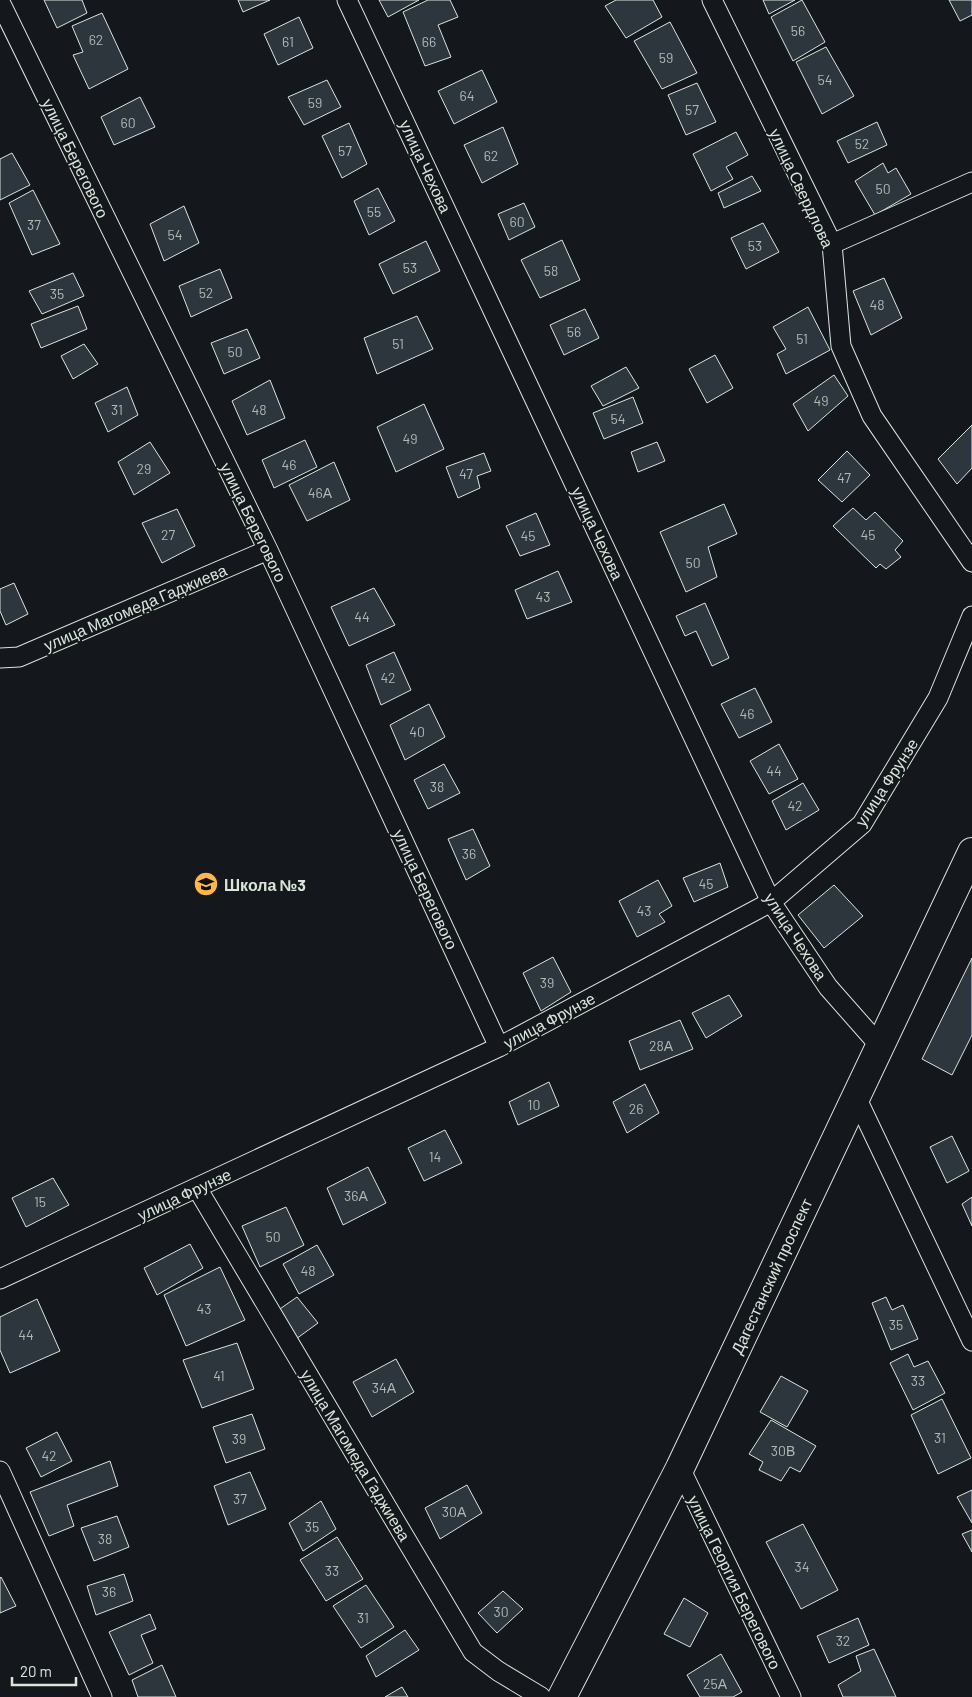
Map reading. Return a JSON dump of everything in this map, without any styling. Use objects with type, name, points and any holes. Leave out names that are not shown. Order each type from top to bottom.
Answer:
[{"type":"highway","name":"Дагестанский проспект","points":[[562,1697],[680,1468],[972,852]]},
{"type":"street","name":"улица Чехова","points":[[347,0],[771,902],[828,987],[880,1046]]},
{"type":"street","name":"улица Свердлова","points":[[712,0],[832,244],[841,346],[872,416],[972,562]]},
{"type":"street","name":"улица Берегового","points":[[0,2],[268,550],[499,1047]]},
{"type":"street","points":[[832,244],[972,182]]},
{"type":"street","name":"улица Магомеда Гаджиева","points":[[0,658],[19,657],[268,550]]},
{"type":"street","name":"улица Фрунзе","points":[[0,1279],[499,1047],[771,902],[862,824],[938,698],[972,616]]},
{"type":"street","points":[[856,1097],[972,1341]]},
{"type":"street","name":"улица Магомеда Гаджиева","points":[[197,1188],[473,1652],[498,1671],[541,1697]]},
{"type":"street","name":"улица Георгия Берегового","points":[[680,1468],[791,1697]]},
{"type":"street","points":[[0,1472],[102,1697]]},
{"type":"building","points":[[44,0],[82,0],[87,13],[57,28]]},
{"type":"building","points":[[238,0],[270,0],[243,12]]},
{"type":"building","points":[[379,0],[419,0],[388,17]]},
{"type":"building","points":[[428,0],[450,0],[458,17],[438,25],[451,57],[425,66],[403,12]]},
{"type":"building","points":[[616,0],[653,0],[662,17],[626,38],[605,6]]},
{"type":"building","points":[[763,0],[795,0],[769,14]]},
{"type":"building","points":[[802,0],[825,42],[793,61],[771,17]]},
{"type":"building","points":[[949,0],[972,0],[972,15],[960,21]]},
{"type":"building","points":[[102,13],[128,69],[89,89],[73,55],[83,52],[72,26]]},
{"type":"building","points":[[299,17],[313,48],[278,65],[264,34]]},
{"type":"building","points":[[670,22],[697,73],[662,89],[634,41]]},
{"type":"building","points":[[826,47],[854,96],[822,114],[796,62]]},
{"type":"building","points":[[482,70],[497,102],[454,124],[438,91]]},
{"type":"building","points":[[327,80],[341,107],[304,125],[288,97]]},
{"type":"building","points":[[697,83],[716,122],[686,135],[668,95]]},
{"type":"building","points":[[140,97],[155,127],[114,145],[101,117]]},
{"type":"building","points":[[877,122],[887,145],[848,163],[837,141]]},
{"type":"building","points":[[349,123],[367,164],[342,178],[322,136]]},
{"type":"building","points":[[503,127],[518,164],[482,183],[464,145]]},
{"type":"building","points":[[736,132],[748,155],[726,167],[733,179],[711,191],[693,154]]},
{"type":"building","points":[[12,153],[30,185],[0,200],[0,159]]},
{"type":"building","points":[[883,163],[888,173],[896,168],[911,194],[875,215],[855,181]]},
{"type":"building","points":[[752,176],[761,191],[724,208],[718,193]]},
{"type":"building","points":[[378,188],[395,221],[369,235],[354,201]]},
{"type":"building","points":[[33,190],[60,244],[32,255],[9,203]]},
{"type":"building","points":[[524,203],[535,227],[509,240],[498,214]]},
{"type":"building","points":[[184,206],[199,243],[164,261],[150,224]]},
{"type":"building","points":[[763,223],[779,252],[746,269],[731,238]]},
{"type":"building","points":[[562,240],[580,280],[540,298],[521,260]]},
{"type":"building","points":[[426,241],[440,271],[393,294],[379,264]]},
{"type":"building","points":[[220,269],[232,298],[191,317],[179,286]]},
{"type":"building","points":[[73,273],[84,296],[42,314],[29,291]]},
{"type":"building","points":[[884,278],[902,318],[871,335],[853,291]]},
{"type":"building","points":[[78,306],[87,329],[41,348],[31,324]]},
{"type":"building","points":[[808,307],[830,350],[786,374],[777,354],[786,349],[773,327]]},
{"type":"building","points":[[585,309],[599,338],[564,355],[550,325]]},
{"type":"building","points":[[417,316],[433,349],[377,374],[364,338]]},
{"type":"building","points":[[247,329],[260,358],[224,374],[211,343]]},
{"type":"building","points":[[84,344],[98,364],[73,379],[61,356]]},
{"type":"building","points":[[715,355],[733,388],[707,403],[689,369]]},
{"type":"building","points":[[626,367],[639,388],[603,406],[591,386]]},
{"type":"building","points":[[834,375],[848,396],[808,431],[793,404]]},
{"type":"building","points":[[270,380],[285,418],[247,435],[232,401]]},
{"type":"building","points":[[127,387],[138,415],[108,432],[95,403]]},
{"type":"building","points":[[633,397],[643,423],[604,439],[593,413]]},
{"type":"building","points":[[424,404],[444,449],[396,472],[377,427]]},
{"type":"building","points":[[972,425],[972,468],[957,484],[938,459]]},
{"type":"building","points":[[305,440],[317,467],[274,488],[262,460]]},
{"type":"building","points":[[150,442],[170,473],[134,495],[118,462]]},
{"type":"building","points":[[657,442],[665,461],[638,472],[631,452]]},
{"type":"building","points":[[847,451],[870,475],[842,502],[818,480]]},
{"type":"building","points":[[484,453],[491,471],[477,476],[480,488],[458,498],[446,467]]},
{"type":"building","points":[[334,462],[350,500],[307,521],[289,485]]},
{"type":"building","points":[[724,504],[737,534],[708,547],[717,577],[686,592],[660,532]]},
{"type":"building","points":[[853,508],[866,520],[875,512],[903,541],[895,550],[901,557],[886,569],[880,564],[876,568],[833,526]]},
{"type":"building","points":[[177,509],[195,546],[162,563],[142,523]]},
{"type":"building","points":[[536,513],[550,545],[520,556],[506,526]]},
{"type":"building","points":[[558,571],[572,602],[527,619],[515,590]]},
{"type":"building","points":[[14,583],[28,614],[6,625],[0,611],[0,589]]},
{"type":"building","points":[[374,588],[395,625],[349,646],[331,607]]},
{"type":"building","points":[[705,603],[729,658],[712,666],[696,631],[685,636],[676,616]]},
{"type":"building","points":[[394,652],[411,690],[381,705],[366,665]]},
{"type":"building","points":[[755,688],[772,722],[739,738],[721,704]]},
{"type":"building","points":[[429,704],[445,737],[405,760],[390,725]]},
{"type":"building","points":[[779,744],[798,779],[769,794],[750,761]]},
{"type":"building","points":[[444,764],[460,793],[428,809],[414,780]]},
{"type":"building","points":[[803,783],[819,810],[786,830],[772,801]]},
{"type":"building","points":[[473,829],[490,866],[466,880],[448,839]]},
{"type":"building","points":[[720,863],[728,887],[694,902],[683,878]]},
{"type":"building","points":[[658,880],[672,906],[659,914],[665,922],[637,937],[619,901]]},
{"type":"building","points":[[834,885],[863,916],[824,948],[798,915]]},
{"type":"building","points":[[553,957],[571,992],[541,1011],[523,973]]},
{"type":"building","points":[[972,958],[972,1035],[952,1075],[922,1059]]},
{"type":"building","points":[[729,995],[742,1016],[706,1038],[692,1013]]},
{"type":"building","points":[[680,1020],[693,1049],[640,1070],[629,1041]]},
{"type":"building","points":[[549,1082],[559,1106],[518,1125],[509,1102]]},
{"type":"building","points":[[645,1084],[659,1113],[627,1133],[613,1102]]},
{"type":"building","points":[[445,1130],[462,1163],[424,1181],[408,1148]]},
{"type":"building","points":[[952,1136],[969,1171],[947,1183],[930,1147]]},
{"type":"building","points":[[368,1167],[386,1203],[343,1225],[327,1188]]},
{"type":"building","points":[[53,1178],[69,1205],[26,1227],[12,1198]]},
{"type":"building","points":[[972,1197],[972,1226],[962,1204]]},
{"type":"building","points":[[286,1207],[304,1245],[260,1267],[242,1226]]},
{"type":"building","points":[[190,1244],[203,1268],[157,1295],[144,1268]]},
{"type":"building","points":[[317,1245],[334,1275],[299,1294],[283,1264]]},
{"type":"building","points":[[220,1267],[245,1320],[186,1346],[164,1295]]},
{"type":"building","points":[[297,1297],[318,1323],[296,1339],[277,1311]]},
{"type":"building","points":[[886,1297],[892,1310],[903,1305],[918,1339],[891,1350],[872,1303]]},
{"type":"building","points":[[37,1299],[60,1351],[10,1373],[0,1350],[0,1317]]},
{"type":"building","points":[[237,1343],[254,1389],[202,1408],[183,1360]]},
{"type":"building","points":[[908,1354],[914,1367],[928,1361],[945,1393],[913,1410],[890,1363]]},
{"type":"building","points":[[396,1359],[414,1392],[372,1417],[353,1382]]},
{"type":"building","points":[[781,1376],[808,1391],[787,1427],[760,1412]]},
{"type":"building","points":[[942,1399],[971,1458],[938,1474],[911,1415]]},
{"type":"building","points":[[252,1414],[265,1449],[226,1463],[213,1427]]},
{"type":"building","points":[[771,1420],[816,1446],[800,1472],[790,1467],[781,1481],[759,1470],[763,1462],[749,1454]]},
{"type":"building","points":[[57,1432],[72,1461],[41,1477],[26,1448]]},
{"type":"building","points":[[110,1461],[118,1486],[67,1505],[74,1526],[49,1536],[30,1492]]},
{"type":"building","points":[[250,1472],[266,1509],[228,1525],[214,1486]]},
{"type":"building","points":[[467,1485],[482,1513],[440,1539],[425,1508]]},
{"type":"building","points":[[972,1490],[972,1523],[957,1497]]},
{"type":"building","points":[[321,1501],[336,1529],[303,1551],[289,1523]]},
{"type":"building","points":[[117,1516],[129,1547],[94,1561],[81,1528]]},
{"type":"building","points":[[803,1524],[838,1590],[801,1609],[766,1542]]},
{"type":"building","points":[[972,1530],[972,1552],[962,1534]]},
{"type":"building","points":[[337,1537],[363,1579],[326,1601],[300,1560]]},
{"type":"building","points":[[124,1574],[133,1601],[96,1615],[87,1586]]},
{"type":"building","points":[[0,1578],[16,1606],[0,1613]]},
{"type":"building","points":[[366,1585],[394,1627],[361,1648],[333,1606]]},
{"type":"building","points":[[503,1591],[523,1609],[497,1633],[478,1613]]},
{"type":"building","points":[[684,1598],[708,1613],[690,1647],[664,1634]]},
{"type":"building","points":[[150,1614],[156,1629],[141,1635],[153,1663],[129,1675],[109,1632]]},
{"type":"building","points":[[858,1618],[869,1645],[829,1663],[817,1636]]},
{"type":"building","points":[[405,1630],[419,1650],[376,1677],[366,1656]]},
{"type":"building","points":[[874,1649],[896,1697],[843,1697],[838,1685],[861,1671],[856,1656]]},
{"type":"building","points":[[721,1654],[742,1692],[733,1697],[700,1697],[687,1675]]},
{"type":"building","points":[[162,1665],[176,1697],[138,1697],[132,1680]]},
{"type":"building","points":[[402,1687],[408,1697],[385,1697]]},
{"type":"place","name":"Школа №3","points":[[206,884]]}]
